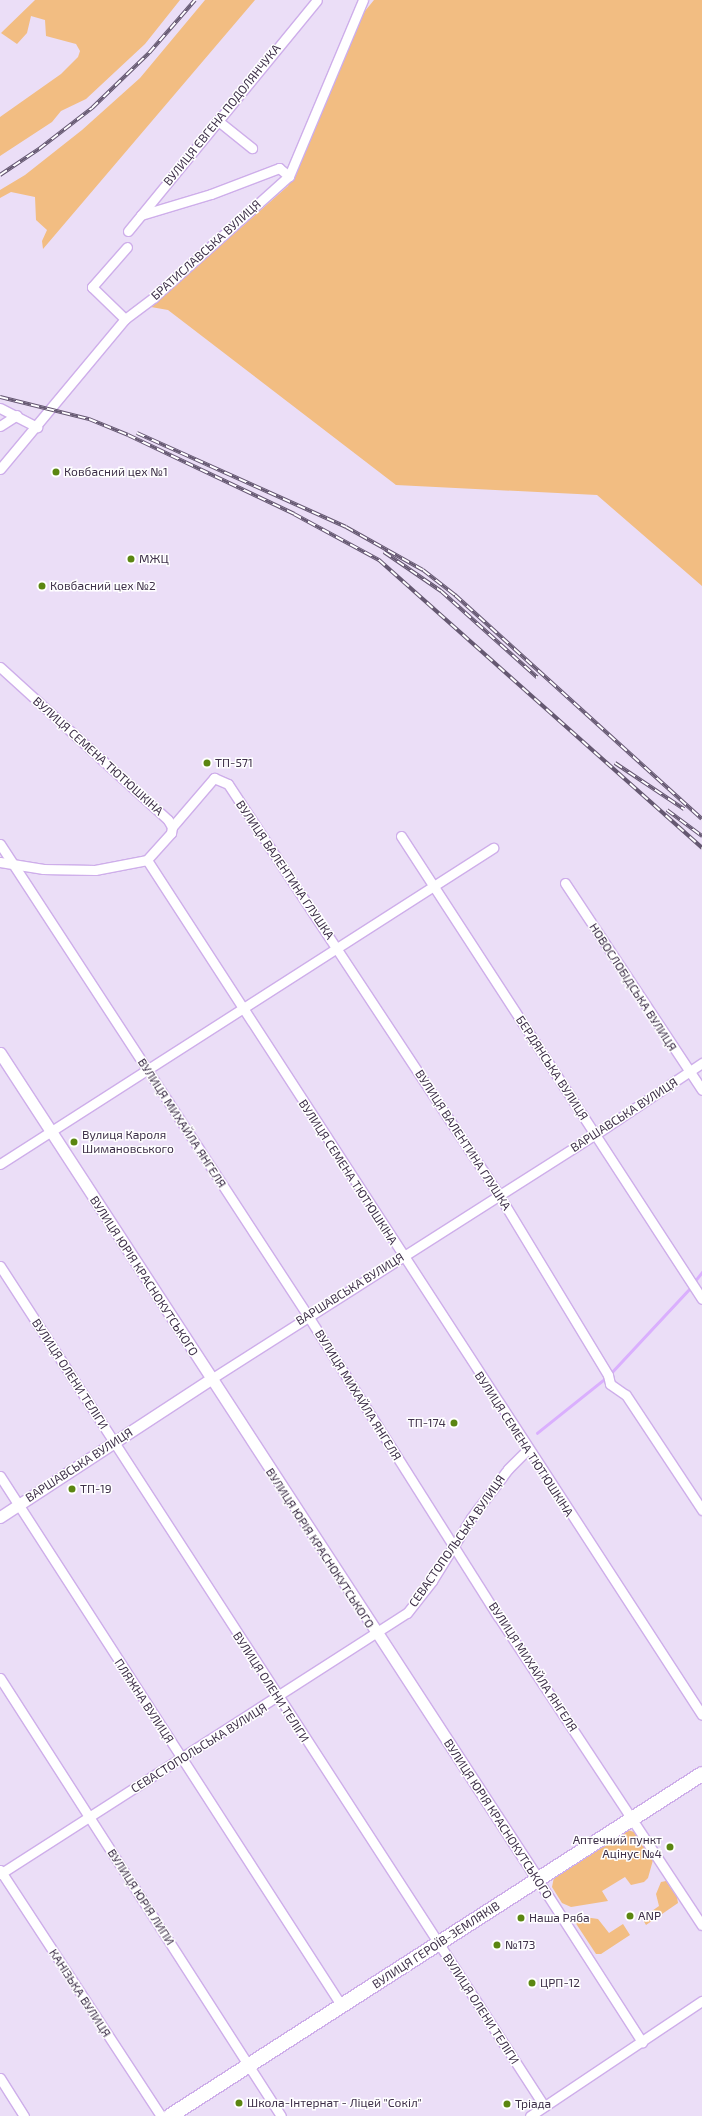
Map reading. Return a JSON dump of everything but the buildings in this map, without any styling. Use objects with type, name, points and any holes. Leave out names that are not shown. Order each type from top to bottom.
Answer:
[{"type":"main road","name":"ВУЛИЦЯ ГЕРОЇВ-ЗЕМЛЯКІВ","points":[[170,2116],[702,1774]]},
{"type":"street","name":"ВУЛИЦЯ ЄВГЕНА ПОДОЛЯНЧУКА","points":[[128,231],[217,120],[317,0]]},
{"type":"street","name":"БРАТИСЛАВСЬКА ВУЛИЦЯ","points":[[0,469],[37,427],[125,320],[154,297],[289,176],[361,1]]},
{"type":"street","points":[[217,120],[252,148]]},
{"type":"street","points":[[141,215],[211,194],[279,168],[289,176]]},
{"type":"street","points":[[125,320],[92,287],[127,247]]},
{"type":"street","points":[[0,408],[17,415],[37,427]]},
{"type":"street","points":[[0,426],[17,415]]},
{"type":"street","name":"ВУЛИЦЯ СЕМЕНА ТЮТЮШКІНА","points":[[0,667],[162,814],[172,827],[166,841],[147,860],[527,1450],[702,1715]]},
{"type":"street","name":"ВУЛИЦЯ ВАЛЕНТИНА ГЛУШКА","points":[[172,827],[214,778],[228,784],[337,947],[499,1195],[608,1375],[610,1384],[626,1395],[702,1510]]},
{"type":"street","name":"БЕРДЯНСЬКА ВУЛИЦЯ","points":[[401,836],[702,1299]]},
{"type":"street","name":"ВУЛИЦЯ МИХАЙЛА ЯНГЕЛЯ","points":[[0,844],[308,1316],[454,1545],[702,1925]]},
{"type":"street","points":[[0,1164],[493,848]]},
{"type":"street","points":[[0,862],[12,862],[43,870],[95,870],[147,860]]},
{"type":"street","name":"НОВОСЛОБІДСЬКА ВУЛИЦЯ","points":[[565,883],[702,1090]]},
{"type":"street","name":"ВУЛИЦЯ ЮРІЯ КРАСНОКУТСЬКОГО","points":[[0,1053],[375,1633],[538,1880],[642,2042]]},
{"type":"street","name":"ВАРШАВСЬКА ВУЛИЦЯ","points":[[0,1517],[308,1316],[596,1134],[702,1063]]},
{"type":"street","name":"ВУЛИЦЯ ОЛЕНИ ТЕЛІГИ","points":[[0,1266],[278,1698],[544,2106]]},
{"type":"street","name":"СЕВАСТОПОЛЬСЬКА ВУЛИЦЯ","points":[[1,1873],[278,1698],[407,1613],[432,1581],[454,1545],[508,1469],[527,1450]]},
{"type":"street","name":"ПЛЯЖНА ВУЛИЦЯ","points":[[0,1476],[181,1760],[341,2005]]},
{"type":"street","name":"ВУЛИЦЯ ЮРІЯ ЛИПИ","points":[[0,1678],[281,2116]]},
{"type":"street","name":"КАНІЗЬКА ВУЛИЦЯ","points":[[1,1873],[161,2116]]},
{"type":"street","points":[[530,2116],[702,2002]]},
{"type":"street","points":[[0,2078],[24,2116]]},
{"type":"shaded area","points":[[35,0],[180,0],[145,44],[86,99],[61,111],[52,122],[0,156],[0,117],[61,74],[78,57],[80,51],[76,44],[46,36],[45,20],[31,16],[27,33],[17,44],[1,33]]},
{"type":"shaded area","points":[[205,0],[255,0],[43,249],[42,241],[47,230],[36,220],[35,197],[11,192],[0,198],[0,190],[25,175],[82,130],[140,78]]},
{"type":"shaded area","points":[[374,0],[702,0],[702,586],[597,495],[396,485],[168,310],[151,307],[288,186],[365,11]]},
{"type":"shaded area","points":[[628,1830],[634,1832],[653,1860],[648,1878],[644,1882],[631,1885],[625,1877],[602,1891],[608,1901],[571,1907],[562,1903],[552,1887],[554,1877]]},
{"type":"shaded area","points":[[666,1881],[677,1897],[678,1903],[646,1925],[642,1918],[659,1906],[656,1894],[661,1882]]},
{"type":"shaded area","points":[[578,1916],[598,1919],[609,1933],[623,1924],[630,1935],[601,1954],[596,1954],[575,1922]]},
{"type":"waterway","points":[[694,1282],[702,1272]]},
{"type":"waterway","points":[[610,1374],[691,1287]]},
{"type":"waterway","points":[[537,1433],[607,1377]]},
{"type":"railway","points":[[0,175],[39,149],[92,108],[149,53],[195,0]]},
{"type":"railway","points":[[0,397],[89,419],[128,435],[294,514],[379,560],[702,848]]},
{"type":"railway","points":[[137,433],[346,527],[423,570],[455,595],[702,819]]},
{"type":"railway","points":[[384,552],[441,591],[537,677]]},
{"type":"railway","points":[[615,763],[684,809]]},
{"type":"railway","points":[[667,810],[702,836]]},
{"type":"place","name":"Ковбасний цех №1","points":[[56,472]]},
{"type":"place","name":"МЖЦ","points":[[131,559]]},
{"type":"place","name":"Ковбасний цех №2","points":[[42,586]]},
{"type":"place","name":"ТП-571","points":[[207,763]]},
{"type":"place","name":"Вулиця Кароля Шимановського","points":[[74,1142]]},
{"type":"place","name":"ТП-174","points":[[454,1423]]},
{"type":"place","name":"ТП-19","points":[[72,1489]]},
{"type":"place","name":"Аптечний пункт Ацінус №4","points":[[670,1847]]},
{"type":"place","name":"ANP","points":[[630,1916]]},
{"type":"place","name":"Наша Ряба","points":[[521,1918]]},
{"type":"place","name":"№173","points":[[497,1945]]},
{"type":"place","name":"ЦРП-12","points":[[532,1983]]},
{"type":"place","name":"Школа-Інтернат - Ліцей \"Сокіл\"","points":[[239,2103]]},
{"type":"place","name":"Тріада","points":[[507,2104]]}]
